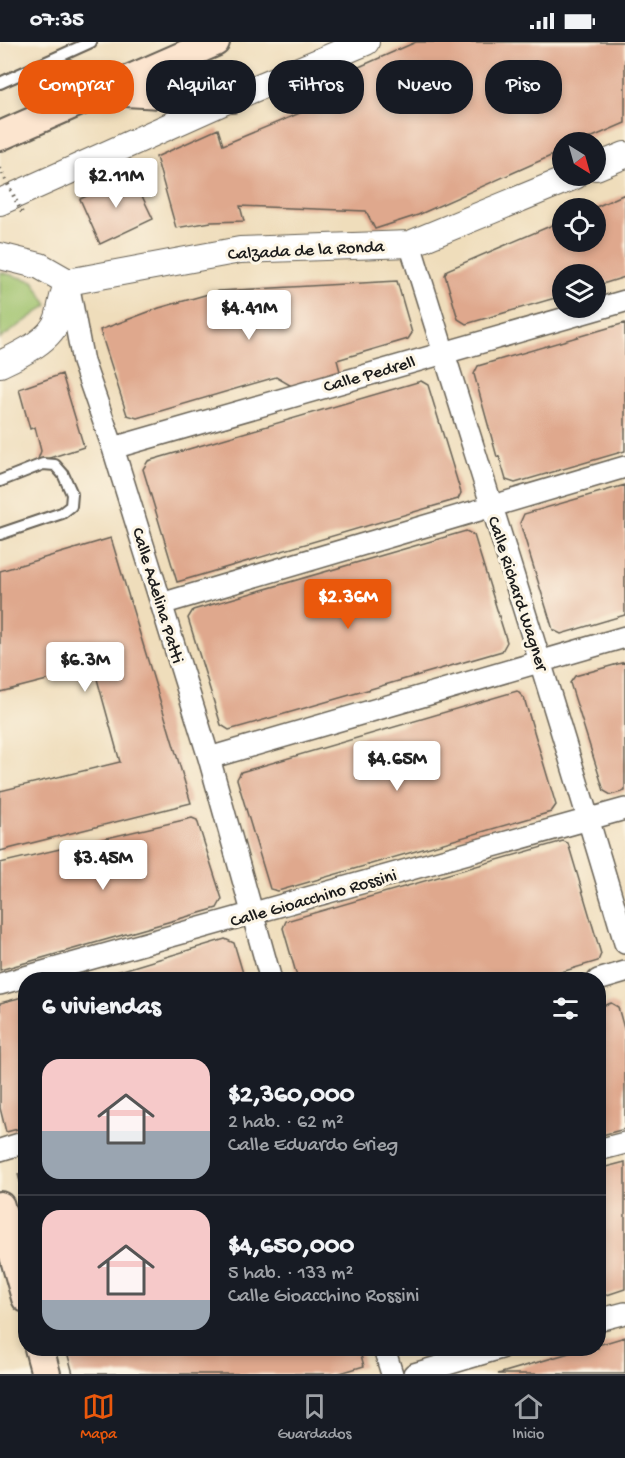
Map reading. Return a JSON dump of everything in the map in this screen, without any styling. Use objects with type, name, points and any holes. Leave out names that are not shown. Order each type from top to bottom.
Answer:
[{"type":"main road","points":[[134,77],[215,42]]},
{"type":"main road","points":[[0,136],[48,114]]},
{"type":"main road","points":[[0,1206],[18,1270]]},
{"type":"main road","points":[[41,1356],[46,1374]]},
{"type":"street","points":[[256,88],[366,42]]},
{"type":"street","points":[[0,201],[196,114]]},
{"type":"street","points":[[606,163],[625,155]]},
{"type":"street","name":"Calzada de la Ronda","points":[[68,282],[240,249],[410,244],[552,185]]},
{"type":"street","name":"Calle Richard Wagner","points":[[410,244],[490,506],[541,661],[625,943]]},
{"type":"street","points":[[0,256],[40,266],[68,282],[61,296],[58,319],[51,331],[20,354],[0,364]]},
{"type":"street","name":"Calle Adelina Patti","points":[[68,282],[83,362],[113,448],[209,759],[269,972]]},
{"type":"street","name":"Calle Pedrell","points":[[113,448],[443,351],[625,301]]},
{"type":"street","points":[[161,604],[625,467]]},
{"type":"street","points":[[209,759],[625,636]]},
{"type":"street","name":"Calle Gioacchino Rossini","points":[[43,972],[625,808]]},
{"type":"street","points":[[606,978],[625,972]]},
{"type":"street","name":"Calle Gioacchino Rossini","points":[[0,984],[18,979]]},
{"type":"street","points":[[606,1148],[625,1143]]},
{"type":"street","points":[[0,1150],[18,1144]]},
{"type":"street","points":[[606,1318],[625,1312]]},
{"type":"street","points":[[386,1356],[392,1374]]},
{"type":"street","points":[[414,1374],[474,1356]]},
{"type":"lane","points":[[51,60],[91,42]]},
{"type":"lane","points":[[0,83],[18,75]]},
{"type":"lane","points":[[0,481],[43,464],[55,465],[63,474],[73,500],[71,506],[62,513],[0,534]]},
{"type":"path","points":[[0,168],[22,215]]},
{"type":"green space","points":[[0,272],[33,281],[48,305],[0,339]]},
{"type":"building","points":[[416,42],[625,42],[625,123],[604,132],[552,132],[552,155],[418,215],[375,229],[366,211],[240,206],[244,221],[211,222],[176,228],[156,157],[218,129],[223,145],[297,114],[364,114],[364,65]]},
{"type":"building","points":[[132,175],[153,219],[100,244],[80,199]]},
{"type":"building","points":[[625,194],[625,277],[606,283],[606,264],[552,264],[552,299],[466,324],[458,319],[445,275],[447,270],[552,225],[552,252],[606,252],[606,203]]},
{"type":"building","points":[[397,281],[412,333],[408,339],[337,360],[341,375],[295,388],[276,377],[137,418],[127,415],[100,330],[159,308],[219,291]]},
{"type":"building","points":[[625,323],[625,451],[515,483],[506,480],[499,456],[497,457],[474,374],[478,366]]},
{"type":"building","points":[[62,374],[84,447],[37,462],[41,451],[35,427],[30,429],[19,389]]},
{"type":"building","points":[[421,381],[428,385],[461,493],[458,499],[177,582],[143,469],[148,461]]},
{"type":"building","points":[[625,485],[625,615],[561,634],[553,630],[520,523],[524,514]]},
{"type":"building","points":[[466,531],[474,535],[507,642],[502,651],[229,730],[221,725],[188,618],[193,610]]},
{"type":"building","points":[[111,538],[191,803],[0,851],[0,791],[120,762],[94,668],[0,692],[0,571]]},
{"type":"building","points":[[625,662],[625,791],[611,795],[604,791],[570,683],[575,676]]},
{"type":"building","points":[[517,691],[524,698],[556,805],[551,812],[278,891],[270,889],[237,779],[241,772]]},
{"type":"building","points":[[192,818],[197,820],[222,899],[217,908],[0,970],[0,863]]},
{"type":"building","points":[[563,841],[568,843],[601,954],[598,961],[562,972],[296,972],[283,928],[286,921]]},
{"type":"building","points":[[225,939],[234,943],[243,972],[116,972]]},
{"type":"building","points":[[18,998],[18,1129],[6,1132],[0,1108],[0,1003]]},
{"type":"building","points":[[611,1003],[618,1007],[625,1032],[625,1129],[606,1134],[606,1005]]},
{"type":"building","points":[[625,1162],[625,1289],[606,1295],[606,1167]]},
{"type":"building","points":[[625,1337],[625,1374],[498,1374],[559,1356],[606,1356],[606,1343]]},
{"type":"building","points":[[68,1356],[361,1356],[364,1366],[337,1374],[73,1374]]}]
